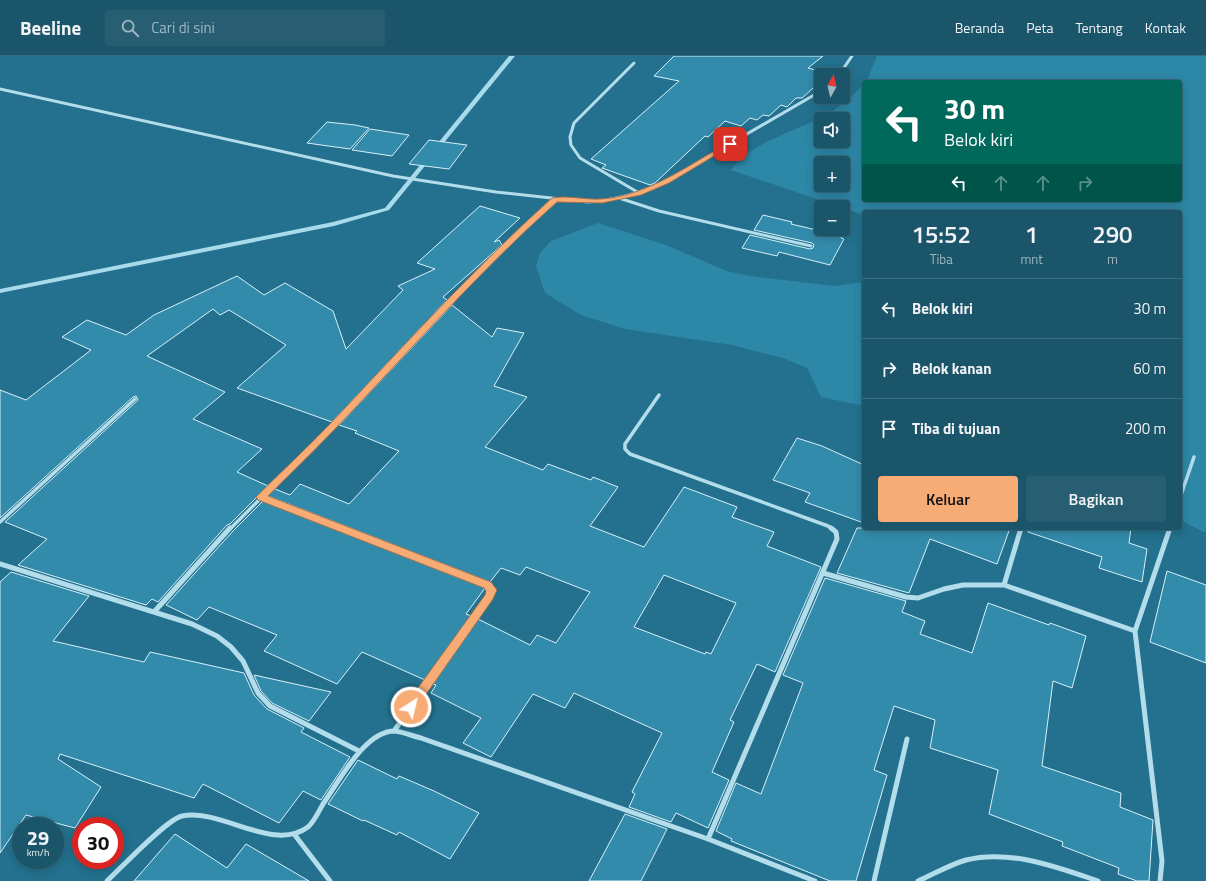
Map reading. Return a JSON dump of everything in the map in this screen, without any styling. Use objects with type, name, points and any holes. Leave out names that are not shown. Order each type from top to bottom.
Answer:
[{"type":"street","points":[[844,68],[852,56]]},
{"type":"street","points":[[634,63],[574,123],[570,132],[570,143],[580,158],[639,193]]},
{"type":"street","points":[[0,90],[393,176],[555,200],[602,201],[639,193],[666,181],[814,96]]},
{"type":"street","points":[[618,198],[659,211],[811,246]]},
{"type":"street","points":[[154,612],[235,523],[331,428],[465,285],[512,238],[555,200]]},
{"type":"street","points":[[659,395],[625,444],[625,449],[630,454],[828,526],[836,532],[837,539],[708,839]]},
{"type":"street","points":[[0,522],[135,399]]},
{"type":"street","points":[[1182,492],[1194,457]]},
{"type":"street","points":[[261,497],[488,585],[492,590],[490,596],[394,731]]},
{"type":"street","points":[[1004,585],[1020,530]]},
{"type":"street","points":[[1160,881],[1162,861],[1135,631],[1169,530]]},
{"type":"street","points":[[0,564],[214,632],[235,649],[247,669],[254,688],[260,698],[270,706],[359,751]]},
{"type":"street","points":[[823,573],[906,597],[918,598],[944,589],[963,585],[1004,585],[1135,631]]},
{"type":"street","points":[[107,881],[165,826],[181,816],[198,815],[278,835],[294,834],[309,826],[359,751],[376,736],[394,731],[421,738],[708,839],[815,881]]},
{"type":"street","points":[[874,881],[907,739]]},
{"type":"street","points":[[294,834],[330,881]]},
{"type":"street","points":[[918,881],[971,859],[990,858],[1015,859],[1046,863],[1098,881]]},
{"type":"shaded area","points":[[877,56],[1206,56],[1206,533],[1182,521],[1182,210],[862,210],[862,214],[850,210],[850,200],[820,200],[731,170],[738,161],[748,153],[773,139],[814,121],[814,148],[850,148],[850,112],[832,112],[842,104],[850,104],[850,97],[862,86],[862,202],[1182,202],[1182,80],[867,80]]},
{"type":"shaded area","points":[[598,223],[666,245],[727,271],[750,276],[835,286],[862,282],[862,406],[821,397],[807,368],[783,358],[732,345],[625,329],[581,315],[545,293],[536,266],[540,253],[551,241]]},
{"type":"building","points":[[674,56],[823,56],[808,68],[814,70],[814,87],[802,98],[796,98],[787,107],[781,105],[769,116],[763,115],[757,120],[750,118],[741,126],[725,121],[708,137],[705,136],[655,183],[650,185],[602,168],[606,165],[591,159],[679,81],[654,76]]},
{"type":"building","points":[[327,122],[369,128],[350,149],[307,143]]},
{"type":"building","points":[[370,129],[409,135],[392,156],[352,150]]},
{"type":"building","points":[[429,140],[467,145],[449,169],[409,164]]},
{"type":"building","points":[[480,206],[520,218],[494,242],[499,240],[502,245],[443,297],[447,300],[332,422],[237,388],[286,345],[229,310],[220,315],[213,309],[147,356],[225,392],[193,419],[262,449],[237,472],[268,486],[230,524],[227,525],[158,602],[152,599],[146,605],[18,565],[47,539],[5,522],[138,400],[136,396],[133,397],[0,518],[0,390],[26,400],[91,350],[62,337],[87,320],[126,335],[154,315],[237,276],[264,295],[285,283],[333,311],[346,349],[403,290],[398,286],[435,269],[417,263]]},
{"type":"building","points":[[763,215],[814,229],[814,236],[842,236],[841,238],[844,239],[830,265],[779,252],[777,256],[742,248],[750,235],[810,249],[813,248],[814,245],[812,243],[754,230]]},
{"type":"building","points":[[452,305],[492,337],[497,328],[524,333],[494,386],[527,397],[485,447],[543,470],[548,464],[591,480],[593,477],[618,487],[590,526],[644,547],[684,487],[737,507],[732,517],[774,532],[767,546],[821,567],[775,672],[757,664],[730,720],[734,722],[712,772],[729,780],[708,828],[676,813],[671,822],[629,807],[635,794],[632,792],[662,733],[574,693],[565,708],[533,694],[491,757],[463,743],[481,718],[431,693],[436,685],[433,684],[478,619],[530,645],[537,635],[556,643],[590,592],[526,567],[520,575],[501,568],[490,582],[268,496],[275,489],[290,495],[300,484],[349,504],[399,451],[355,433],[357,431],[339,425]],"holes":[[[664,575],[736,603],[711,654],[706,652],[705,654],[634,627]]]},
{"type":"building","points":[[797,438],[822,446],[862,464],[862,522],[805,502],[810,493],[773,480]]},
{"type":"building","points":[[263,501],[485,588],[466,614],[471,616],[425,680],[362,652],[337,684],[264,651],[277,635],[209,607],[197,620],[166,605],[233,531]]},
{"type":"building","points":[[857,528],[862,528],[862,530],[1009,530],[997,564],[930,539],[909,593],[837,573]]},
{"type":"building","points":[[1028,530],[1131,530],[1129,543],[1147,549],[1142,582],[1099,568],[1102,557],[1028,532]]},
{"type":"building","points":[[1167,571],[1206,585],[1206,663],[1150,642]]},
{"type":"building","points":[[11,572],[89,596],[53,641],[144,662],[150,652],[244,673],[254,695],[267,709],[304,728],[301,732],[350,757],[321,800],[303,791],[279,823],[203,784],[194,798],[60,754],[58,759],[101,787],[82,817],[72,817],[72,827],[64,825],[64,817],[34,817],[26,815],[25,817],[12,817],[12,835],[0,853],[0,582]]},
{"type":"building","points":[[825,578],[906,601],[902,612],[925,621],[920,634],[972,653],[988,603],[1049,625],[1050,623],[1086,636],[1072,688],[1053,681],[1042,766],[1121,793],[1120,807],[1153,820],[1149,881],[1137,881],[1118,874],[1119,868],[1062,846],[1063,842],[989,814],[998,770],[930,748],[935,720],[894,706],[874,770],[887,775],[856,881],[830,881],[731,841],[732,839],[716,831],[736,783],[761,794],[803,683],[783,675]]},
{"type":"building","points":[[254,675],[331,692],[309,721],[272,703],[261,691]]},
{"type":"building","points":[[358,760],[397,779],[399,776],[434,791],[479,813],[450,859],[399,832],[397,835],[328,804]]},
{"type":"building","points":[[625,814],[667,829],[641,881],[589,881]]},
{"type":"building","points":[[175,834],[227,868],[246,844],[309,881],[134,881]]},
{"type":"waterway","points":[[0,291],[334,224],[387,209],[512,56]]},
{"type":"route","points":[[411,707],[490,596],[492,590],[488,585],[340,529],[261,497],[331,428],[460,290],[512,238],[555,200],[588,202],[602,201],[639,193],[666,181],[730,144]]}]
